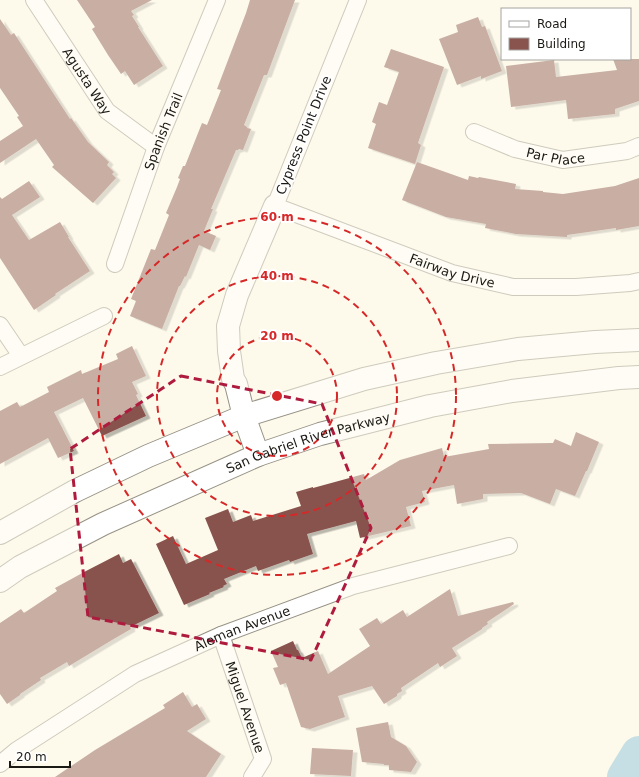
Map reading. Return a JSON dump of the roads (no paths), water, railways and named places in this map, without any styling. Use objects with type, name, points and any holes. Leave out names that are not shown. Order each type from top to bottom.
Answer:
[{"type":"main road","name":"Cypress Point Drive","points":[[258,454],[244,416],[232,370],[229,351],[228,326],[236,294],[275,206]]},
{"type":"main road","points":[[0,533],[75,491],[135,462],[244,416],[364,379],[436,363],[518,350],[595,342],[639,340]]},
{"type":"main road","name":"San Gabriel River Parkway","points":[[0,581],[20,567],[103,524],[258,454],[320,434],[430,406],[512,391],[639,377]]},
{"type":"street","name":"Agusta Way","points":[[34,0],[107,111],[156,147]]},
{"type":"street","name":"Spanish Trail","points":[[115,264],[156,147],[217,0]]},
{"type":"street","name":"Cypress Point Drive","points":[[275,206],[358,0]]},
{"type":"street","name":"Par Place","points":[[474,132],[515,149],[563,160],[627,151],[639,146]]},
{"type":"street","name":"Fairway Drive","points":[[275,206],[452,273],[513,287],[576,287],[639,281]]},
{"type":"street","points":[[0,367],[104,316]]},
{"type":"street","points":[[0,325],[21,356]]},
{"type":"street","name":"Aleman Avenue","points":[[0,764],[16,750],[135,674],[220,636],[353,586],[508,546]]},
{"type":"street","name":"Miguel Avenue","points":[[220,636],[263,760],[252,777]]},
{"type":"waterway","points":[[625,777],[639,754]]}]
